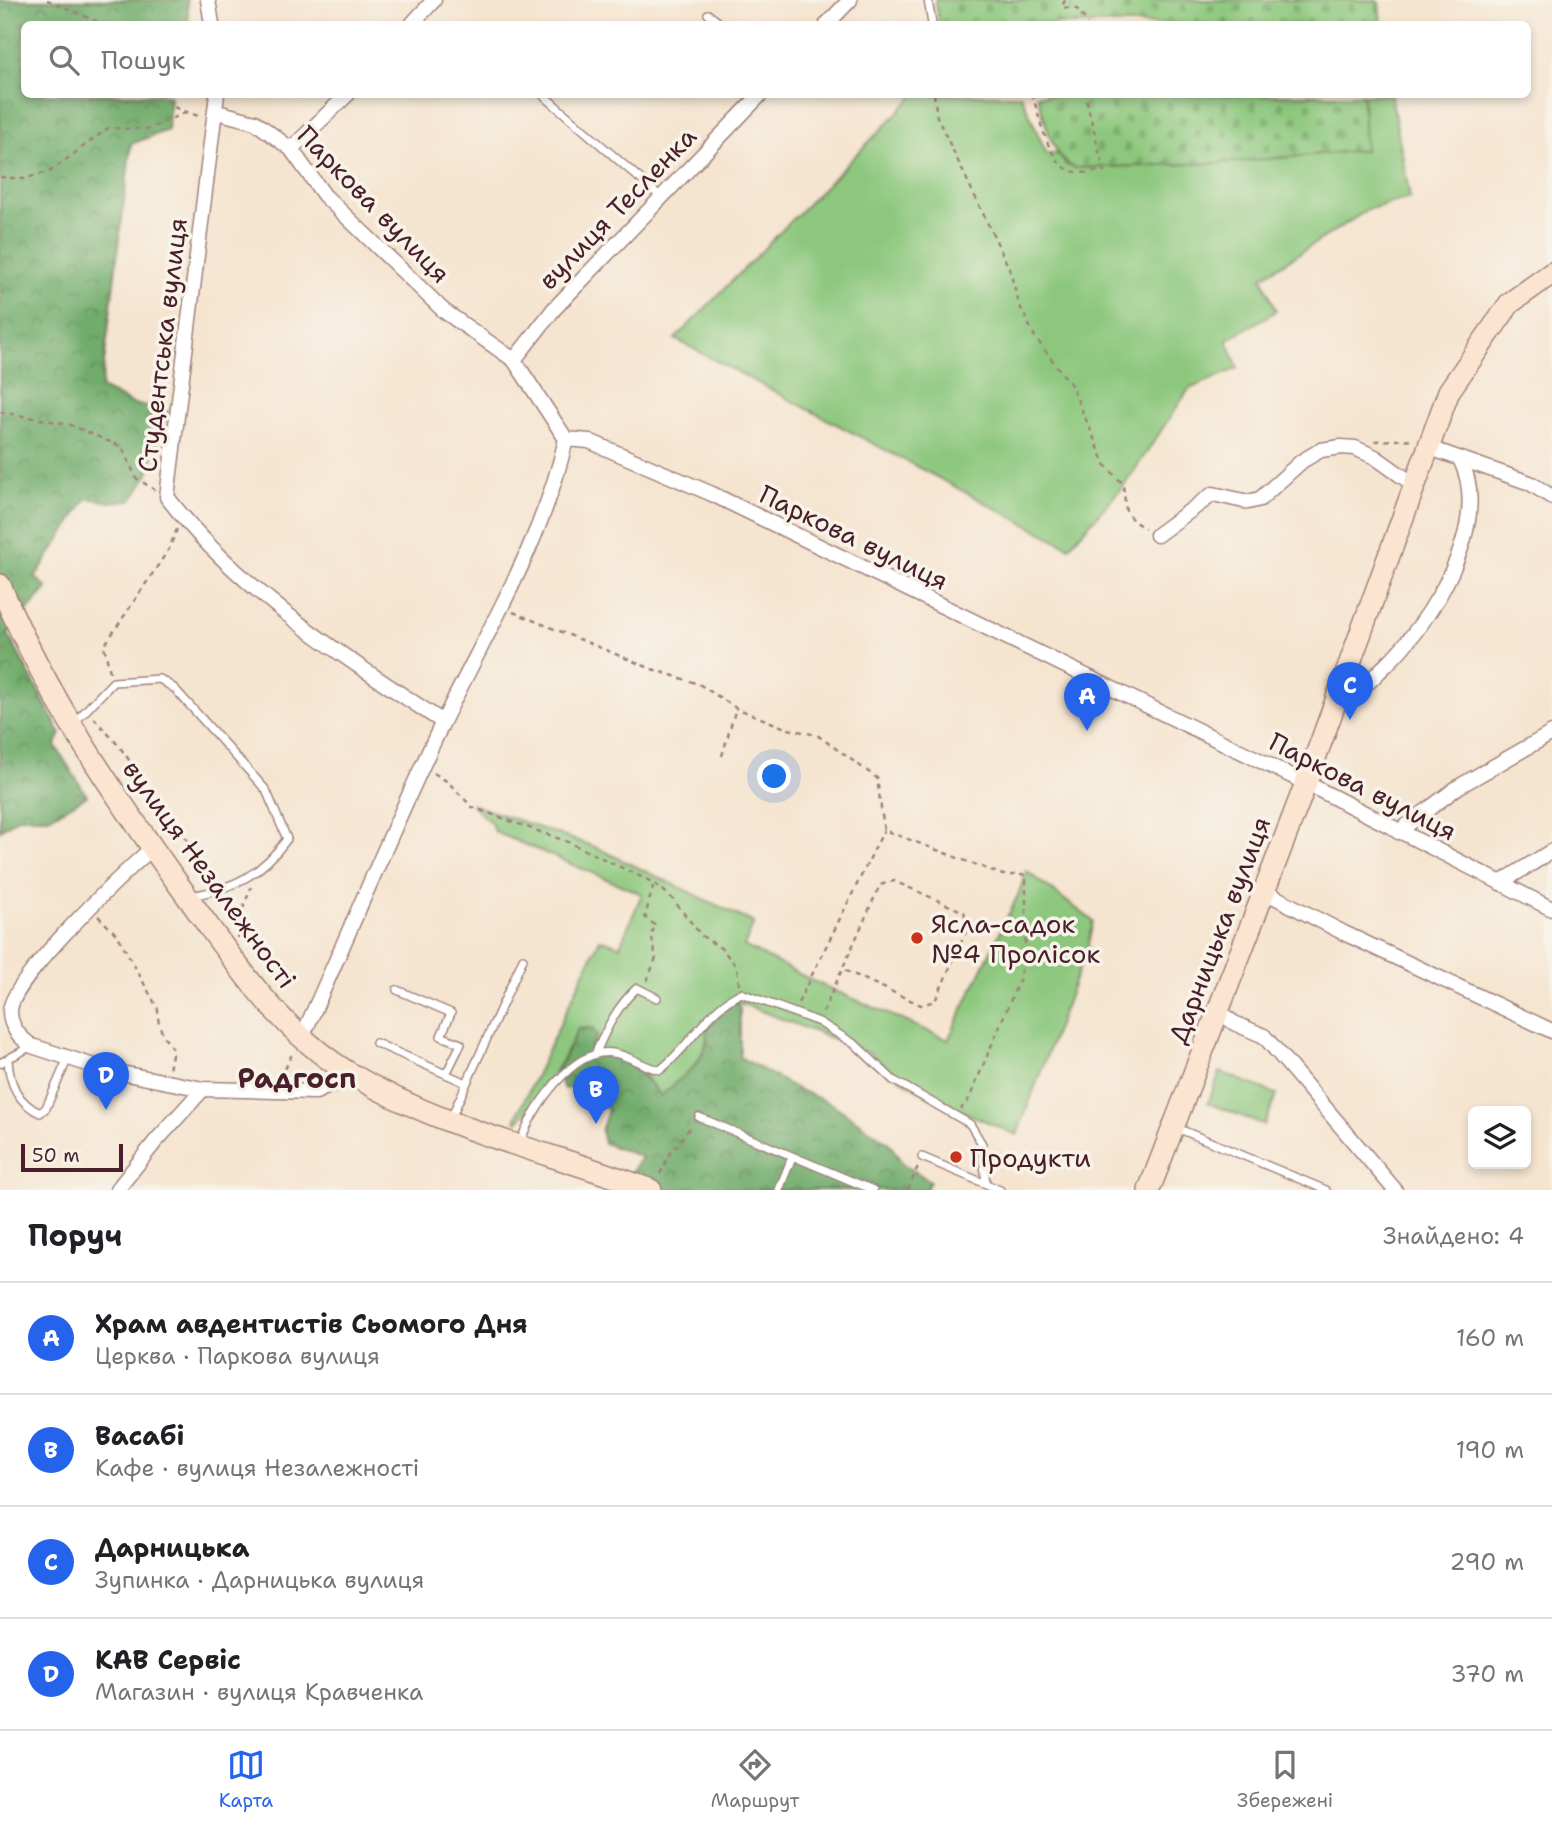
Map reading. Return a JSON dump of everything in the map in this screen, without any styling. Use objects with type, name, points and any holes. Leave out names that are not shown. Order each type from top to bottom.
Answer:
[{"type":"street","points":[[208,0],[212,21]]},
{"type":"street","points":[[415,21],[434,0]]},
{"type":"street","points":[[830,21],[850,0]]},
{"type":"street","name":"Студентська вулиця","points":[[217,98],[167,497],[181,516],[254,587],[324,642],[443,722]]},
{"type":"street","points":[[291,149],[344,98]]},
{"type":"street","name":"вулиця Тесленка","points":[[514,360],[554,309],[757,98]]},
{"type":"street","name":"Паркова вулиця","points":[[217,112],[255,122],[291,149],[324,195],[435,302],[514,360],[566,439],[589,441],[712,494],[1306,783],[1552,909]]},
{"type":"street","name":"Дарницька вулиця","points":[[1149,1190],[1306,783],[1449,391],[1488,330],[1510,303],[1552,273]]},
{"type":"street","points":[[302,1037],[422,766],[501,608],[555,486],[566,439]]},
{"type":"street","points":[[1429,442],[1461,461],[1530,483],[1552,497]]},
{"type":"street","points":[[1157,535],[1213,494],[1248,502],[1260,499],[1302,461],[1321,450],[1355,448],[1375,457],[1413,484]]},
{"type":"street","points":[[1340,689],[1363,687],[1406,646],[1439,597],[1459,553],[1469,509],[1469,476],[1461,461]]},
{"type":"street","name":"вулиця Незалежності","points":[[0,585],[18,630],[70,727],[152,848],[246,977],[325,1058],[352,1075],[449,1124],[518,1147],[655,1182]]},
{"type":"street","points":[[1398,832],[1458,787],[1552,733]]},
{"type":"street","points":[[152,848],[64,934],[19,990],[10,1009],[13,1026],[22,1039],[32,1046],[106,1070],[203,1089],[316,1092],[352,1075]]},
{"type":"street","points":[[1500,883],[1552,851]]},
{"type":"street","points":[[1265,892],[1343,933],[1552,1031]]},
{"type":"street","points":[[1218,1011],[1234,1023],[1264,1036],[1395,1190]]},
{"type":"street","points":[[117,1190],[155,1142],[203,1089]]},
{"type":"lane","points":[[928,0],[932,21]]},
{"type":"lane","points":[[708,14],[717,21]]},
{"type":"lane","points":[[547,98],[662,197]]},
{"type":"lane","points":[[70,727],[113,682],[136,678],[160,679],[175,690],[266,790],[287,839],[278,852],[247,879],[223,889],[188,897]]},
{"type":"lane","points":[[449,1124],[523,959]]},
{"type":"lane","points":[[518,1147],[540,1103],[578,1063],[596,1052],[618,1009],[637,988],[657,998]]},
{"type":"lane","points":[[397,990],[451,1013],[441,1036],[461,1044],[446,1074]]},
{"type":"lane","points":[[596,1052],[616,1053],[646,1068],[660,1070],[723,1002],[741,993],[819,1022],[856,1045],[893,1080],[970,1124],[982,1143],[986,1184]]},
{"type":"lane","points":[[376,1043],[466,1083]]},
{"type":"lane","points":[[0,1063],[32,1046]]},
{"type":"lane","points":[[8,1059],[8,1070],[20,1101],[40,1113],[46,1108],[68,1058]]},
{"type":"lane","points":[[699,1117],[873,1190]]},
{"type":"lane","points":[[1173,1127],[1326,1190]]},
{"type":"lane","points":[[779,1190],[792,1157]]},
{"type":"lane","points":[[922,1157],[1000,1190]]},
{"type":"path","points":[[47,0],[96,21]]},
{"type":"path","points":[[1065,0],[1062,7],[1077,9],[1086,21]]},
{"type":"path","points":[[164,98],[176,108],[206,118],[217,112]]},
{"type":"path","points":[[935,98],[937,117],[1009,268],[1019,304],[1035,337],[1071,385],[1106,466],[1122,484],[1126,511],[1133,521],[1157,535]]},
{"type":"path","points":[[1033,98],[1054,155],[1063,167],[1077,173],[1104,171],[1086,98]]},
{"type":"path","points":[[0,177],[23,179],[51,171],[108,128],[148,129],[187,112]]},
{"type":"path","points":[[0,412],[68,424],[122,447],[136,478],[167,497]]},
{"type":"path","points":[[1368,442],[1429,442]]},
{"type":"path","points":[[113,682],[104,646],[169,549],[181,516]]},
{"type":"path","points":[[501,608],[652,669],[699,684],[736,708],[788,729],[817,735],[877,778],[884,830],[795,1012]]},
{"type":"path","points":[[722,756],[736,708]]},
{"type":"path","points":[[88,710],[119,746],[181,836],[223,889]]},
{"type":"path","points":[[422,766],[448,782],[472,807],[603,857],[654,883],[670,896],[702,936],[722,949],[737,967],[741,993]]},
{"type":"path","points":[[884,830],[1003,874],[1026,875],[1026,936],[1020,978],[969,1099],[957,1115]]},
{"type":"path","points":[[237,945],[242,911],[252,887],[247,879]]},
{"type":"path","points":[[819,1022],[842,969],[880,885],[894,881],[964,912],[968,927],[935,1000],[921,1005],[842,969]]},
{"type":"path","points":[[637,988],[647,981],[656,958],[652,934],[656,926],[645,917],[654,883]]},
{"type":"path","points":[[97,902],[96,914],[118,936],[158,1009],[157,1021],[162,1035],[173,1049],[167,1083]]},
{"type":"path","points":[[275,1092],[302,1037]]},
{"type":"path","points":[[655,1182],[669,1155],[699,1117]]},
{"type":"path","points":[[908,1190],[922,1157]]},
{"type":"green space","points":[[0,0],[187,0],[189,21],[21,21],[21,98],[170,98],[168,130],[131,144],[101,388],[133,404],[168,411],[147,476],[132,500],[109,502],[87,498],[35,577],[47,588],[8,634],[61,734],[55,745],[87,796],[50,817],[19,817],[0,830]]},
{"type":"green space","points":[[935,0],[1375,0],[1379,3],[1381,21],[938,21]]},
{"type":"green space","points":[[912,98],[1022,98],[1046,153],[1058,154],[1066,165],[1076,168],[1220,163],[1364,150],[1363,98],[1392,98],[1410,198],[1369,209],[1262,277],[1276,311],[1227,340],[1238,368],[1189,389],[1126,483],[1069,547],[675,339]]},
{"type":"green space","points":[[1038,98],[1363,98],[1365,150],[1220,163],[1075,168],[1060,156],[1046,126]]},
{"type":"green space","points":[[471,804],[595,847],[754,923],[744,946],[815,982],[948,1040],[1019,893],[1026,871],[1093,921],[1088,945],[1017,1135],[931,1097],[903,1081],[870,1053],[735,1001],[707,1027],[704,1048],[693,1067],[661,1096],[642,1073],[599,1053],[578,1029],[544,1089],[518,1121],[515,1120],[600,939],[620,946],[642,894],[495,832],[491,823]]},
{"type":"green space","points":[[735,1000],[740,1009],[740,1057],[797,1089],[832,1104],[889,1143],[903,1164],[930,1181],[926,1190],[668,1190],[630,1174],[642,1157],[604,1143],[601,1131],[608,1109],[582,1084],[564,1089],[556,1074],[578,1029],[592,1028],[597,1036],[590,1048],[601,1055],[615,1057],[629,1064],[661,1096],[697,1064],[708,1043],[706,1037],[710,1025]]},
{"type":"green space","points":[[1220,1072],[1277,1094],[1264,1125],[1208,1103]]},
{"type":"place","name":"Дарницька","points":[[1350,720]]},
{"type":"place","name":"Храм авдентистів Сьомого Дня","points":[[1087,731]]},
{"type":"place","name":"Ясла-садок №4 Пролісок","points":[[917,938]]},
{"type":"place","name":"КАВ Сервіс","points":[[106,1110]]},
{"type":"place","name":"Васабі","points":[[596,1124]]},
{"type":"place","name":"Продукти","points":[[956,1157]]},
{"type":"district","name":"Радгосп","points":[[297,1078]]}]
